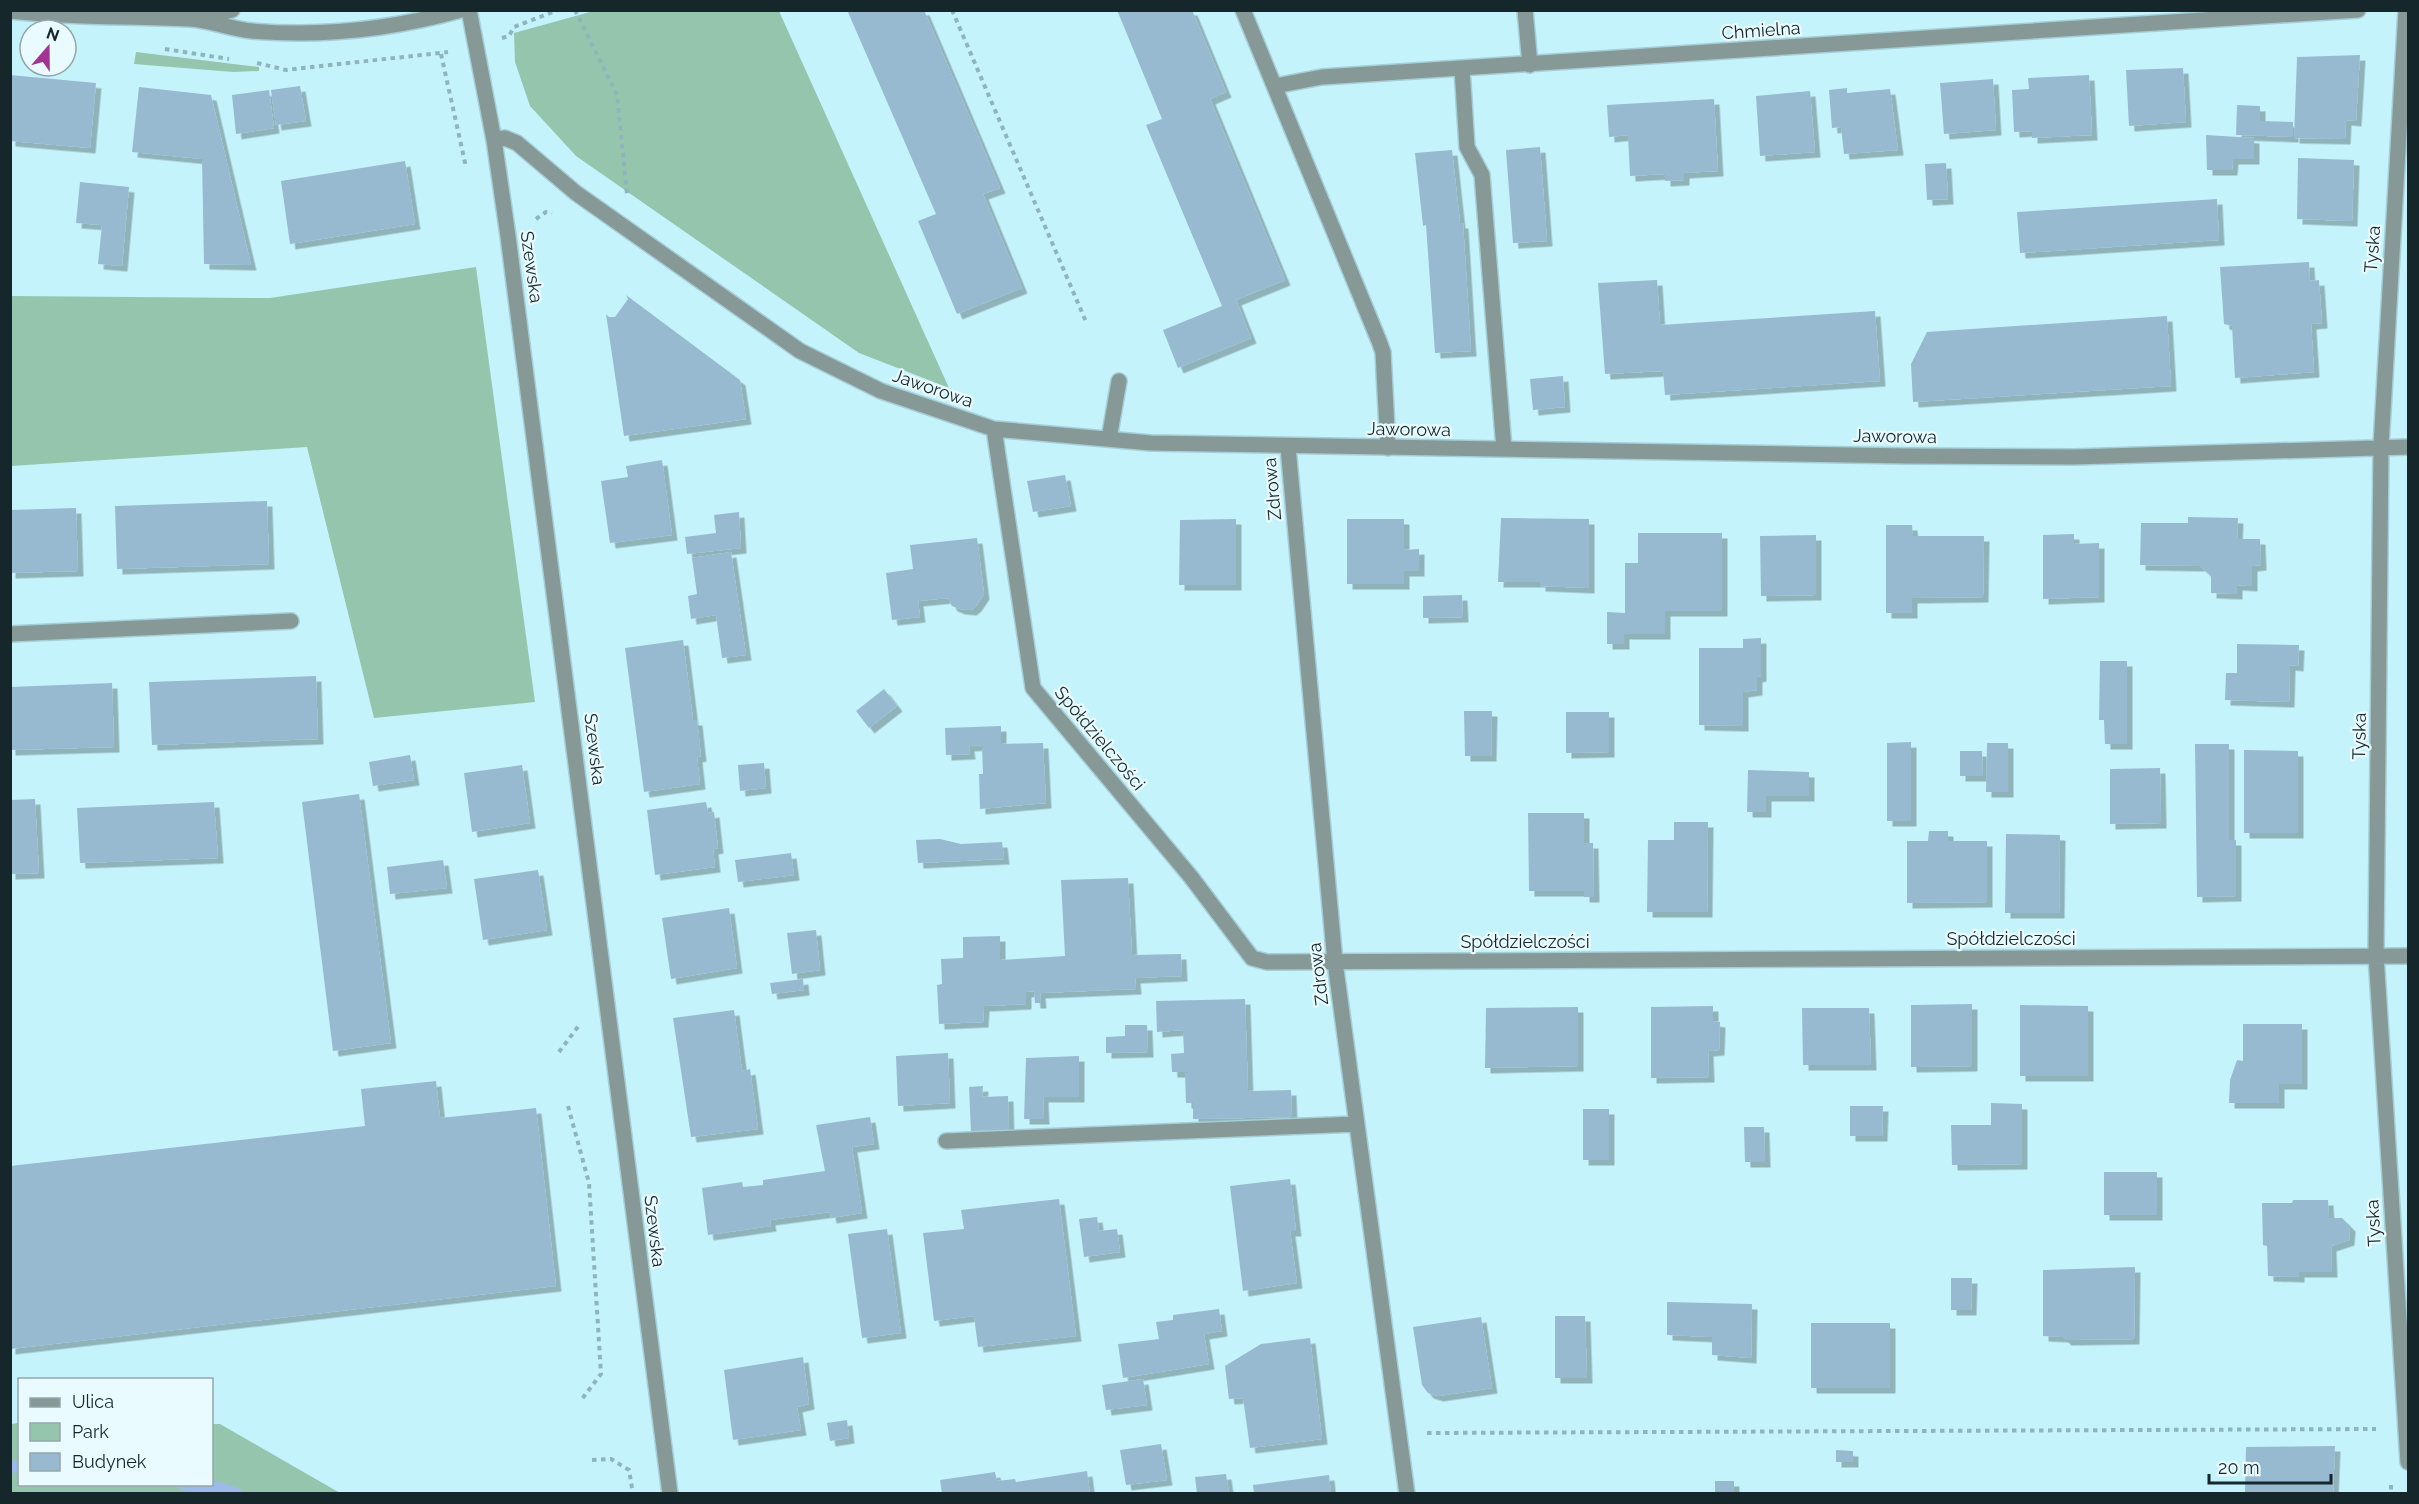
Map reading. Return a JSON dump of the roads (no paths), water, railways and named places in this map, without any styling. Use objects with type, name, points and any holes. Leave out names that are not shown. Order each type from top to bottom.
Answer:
[{"type":"street","points":[[191,19],[232,10]]},
{"type":"street","points":[[10,11],[103,17],[191,19],[250,30],[308,33],[425,20],[460,10]]},
{"type":"street","name":"Szewska","points":[[469,10],[494,140],[574,731],[670,1494]]},
{"type":"street","points":[[1243,10],[1383,352],[1388,448]]},
{"type":"street","points":[[1525,10],[1530,65]]},
{"type":"street","name":"Chmielna","points":[[1275,86],[1322,77],[2358,10]]},
{"type":"street","name":"Tyska","points":[[2406,10],[2381,446],[2376,955],[2405,1429],[2409,1462]]},
{"type":"street","points":[[1462,69],[1467,147],[1482,175],[1504,449]]},
{"type":"street","name":"Jaworowa","points":[[494,140],[505,138],[517,143],[576,193],[800,351],[881,391],[994,429],[1151,444],[2074,457],[2381,446],[2409,447]]},
{"type":"street","points":[[1109,439],[1119,381]]},
{"type":"street","name":"Spółdzielczości","points":[[994,429],[1033,688],[1191,878],[1252,958],[1267,962],[1335,962],[2409,956]]},
{"type":"street","name":"Zdrowa","points":[[1288,447],[1335,962],[1407,1494]]},
{"type":"street","points":[[10,634],[291,621]]},
{"type":"street","points":[[946,1142],[1357,1124]]},
{"type":"waterway","points":[[10,1466],[18,1467]]},
{"type":"waterway","points":[[199,1486],[222,1489],[237,1494]]}]
